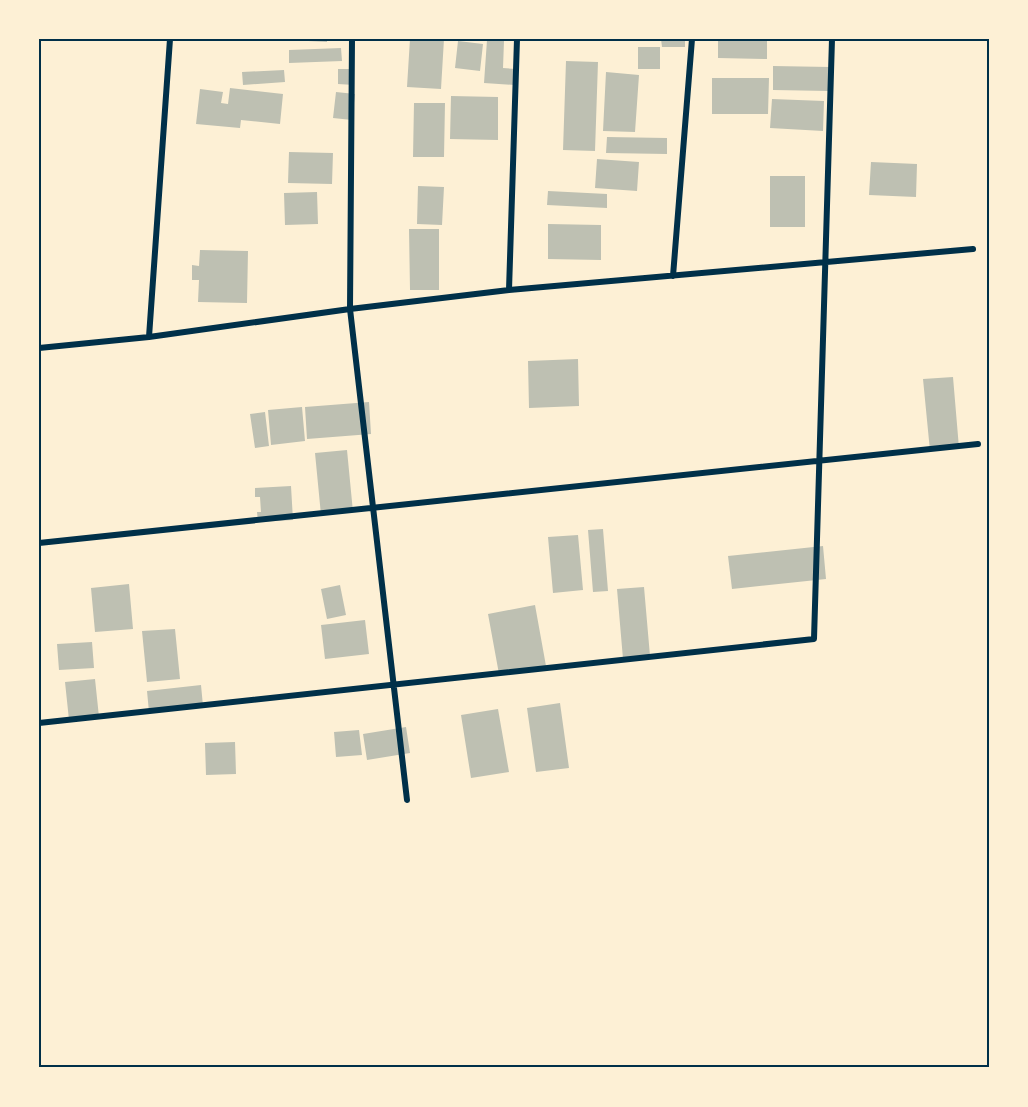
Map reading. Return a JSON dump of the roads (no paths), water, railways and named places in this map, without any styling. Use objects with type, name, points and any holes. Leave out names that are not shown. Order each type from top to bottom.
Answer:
[{"type":"street","points":[[149,337],[170,39]]},
{"type":"street","points":[[352,39],[350,309],[407,800]]},
{"type":"street","points":[[509,290],[517,39]]},
{"type":"street","points":[[673,276],[692,39]]},
{"type":"street","points":[[39,723],[814,639],[832,39]]},
{"type":"street","points":[[39,348],[149,337],[509,290],[972,249]]},
{"type":"street","points":[[39,543],[978,444]]}]
